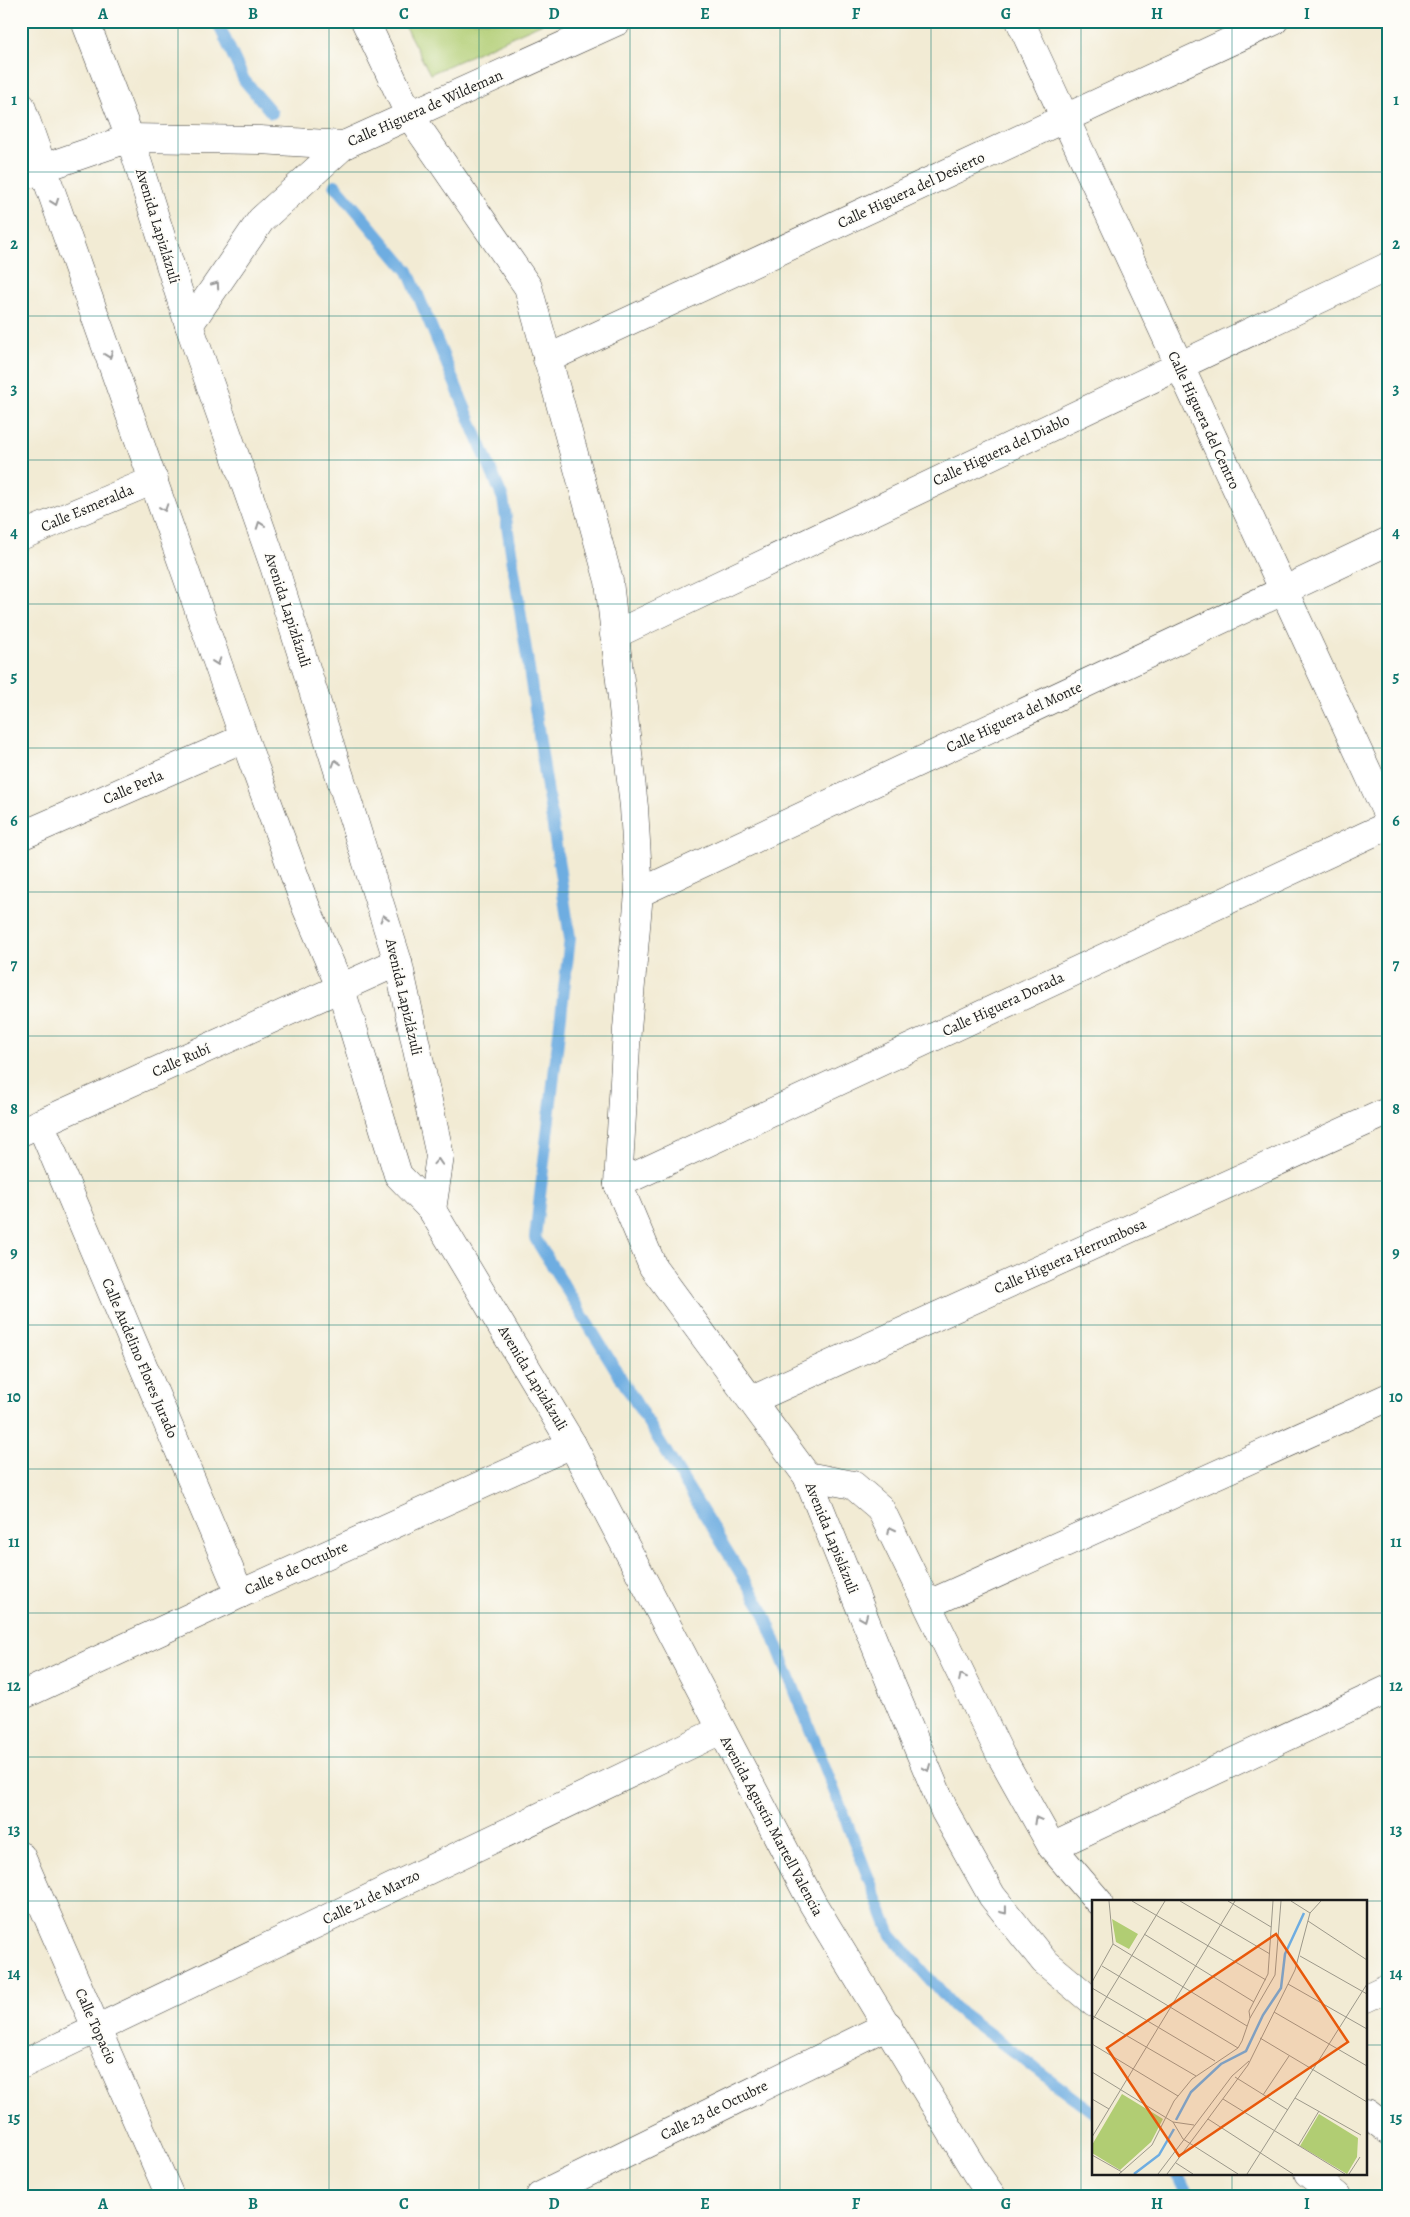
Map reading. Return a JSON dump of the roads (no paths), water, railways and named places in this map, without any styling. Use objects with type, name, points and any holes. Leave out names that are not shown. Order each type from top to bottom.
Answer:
[{"type":"street","name":"Avenida Lapizlázuli","points":[[85,21],[130,138],[188,325],[274,566],[398,962],[440,1156],[432,1210]]},
{"type":"street","points":[[365,21],[410,116],[528,288],[609,581],[634,807],[639,893],[627,1029],[618,1184],[654,1267],[807,1476]]},
{"type":"street","name":"Calle Higuera de Wildeman","points":[[32,172],[130,138],[260,140],[344,145],[618,21]]},
{"type":"street","name":"Calle Higuera del Centro","points":[[1020,21],[1389,818]]},
{"type":"street","name":"Calle Higuera del Desierto","points":[[547,359],[1274,21]]},
{"type":"street","name":"Avenida Lapizlázuli","points":[[21,106],[32,172],[154,480],[244,738],[306,907],[341,989],[398,1175],[432,1210],[572,1444]]},
{"type":"street","points":[[188,325],[262,220],[344,145]]},
{"type":"street","name":"Calle Higuera del Diablo","points":[[614,635],[1389,266]]},
{"type":"street","name":"Calle Esmeralda","points":[[21,536],[154,480]]},
{"type":"street","name":"Calle Higuera del Monte","points":[[639,893],[1389,541]]},
{"type":"street","name":"Calle Perla","points":[[21,836],[244,738]]},
{"type":"street","name":"Calle Higuera Dorada","points":[[618,1184],[1389,824]]},
{"type":"street","name":"Calle Rubí","points":[[30,1127],[398,962]]},
{"type":"street","name":"Calle Higuera Herrumbosa","points":[[752,1400],[1389,1111]]},
{"type":"street","name":"Calle Audelino Flores Jurado","points":[[30,1127],[240,1594]]},
{"type":"street","points":[[929,1604],[1389,1397]]},
{"type":"street","name":"Calle 8 de Octubre","points":[[21,1696],[240,1594],[572,1444]]},
{"type":"street","name":"Avenida Agustín Martell Valencia","points":[[572,1444],[720,1730],[813,1904],[976,2173],[992,2196]]},
{"type":"street","name":"Avenida Lapislázuli","points":[[807,1476],[853,1485],[880,1508],[929,1604],[1001,1756],[1052,1847],[1097,1900]]},
{"type":"street","name":"Avenida Lapislázuli","points":[[807,1476],[945,1812],[992,1896],[1044,1961],[1092,2001]]},
{"type":"street","points":[[1052,1847],[1389,1688]]},
{"type":"street","name":"Calle 21 de Marzo","points":[[21,2065],[720,1730]]},
{"type":"street","name":"Calle Topacio","points":[[21,1856],[170,2196]]},
{"type":"street","points":[[1368,1997],[1389,1987]]},
{"type":"street","name":"Calle 23 de Octubre","points":[[540,2196],[888,2025]]},
{"type":"street","points":[[1368,2115],[1389,2131]]},
{"type":"street","points":[[1309,2174],[1337,2196]]},
{"type":"waterway","points":[[217,21],[244,80],[272,113]]},
{"type":"waterway","points":[[335,185],[408,271],[503,499],[570,938],[535,1238],[763,1610],[891,1935],[954,2007],[1092,2111]]},
{"type":"waterway","points":[[1175,2174],[1190,2196]]}]
